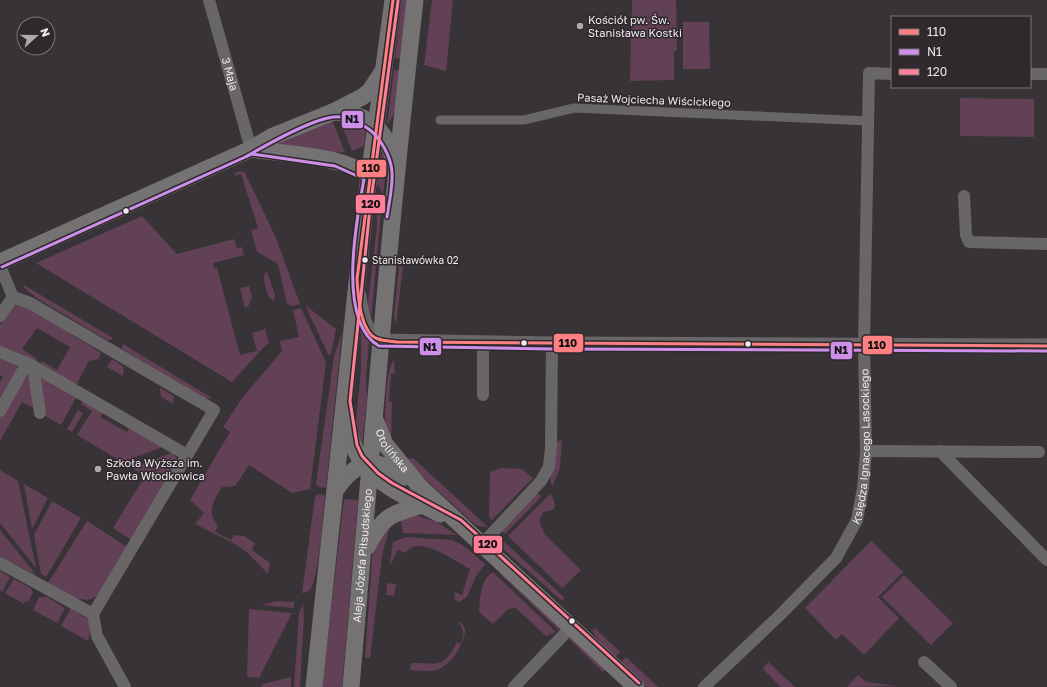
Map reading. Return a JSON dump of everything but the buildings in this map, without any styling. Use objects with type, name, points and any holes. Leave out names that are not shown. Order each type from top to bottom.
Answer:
[{"type":"main road","points":[[314,687],[357,279],[369,177],[379,138],[384,65],[393,0]]},
{"type":"main road","name":"Aleja Józefa Piłsudskiego","points":[[351,687],[364,554],[368,467],[375,408],[402,112],[415,0]]},
{"type":"main road","points":[[0,262],[251,149],[272,137],[333,112],[367,94],[384,65]]},
{"type":"main road","points":[[333,112],[356,115],[379,138],[397,172]]},
{"type":"main road","points":[[336,161],[359,154],[379,138],[402,112]]},
{"type":"main road","points":[[251,149],[336,161],[361,171],[369,177]]},
{"type":"main road","name":"Otolińska","points":[[345,401],[352,446],[368,467],[389,487],[458,524]]},
{"type":"main road","name":"Otolińska","points":[[375,408],[376,423],[385,444],[420,487],[458,524],[482,544],[636,687]]},
{"type":"main road","points":[[334,492],[347,475],[368,467]]},
{"type":"main road","name":"Otolińska","points":[[368,467],[391,467],[420,487]]},
{"type":"main road","points":[[364,554],[376,529],[384,520],[396,513],[423,505]]},
{"type":"street","name":"3 Maja","points":[[209,0],[251,149]]},
{"type":"street","name":"Księdza Ignacego Lasockiego","points":[[704,687],[779,616],[836,558],[857,520],[863,488],[866,451],[864,345],[868,73],[891,74]]},
{"type":"street","points":[[1031,74],[1047,74]]},
{"type":"street","name":"Pasaż Wojciecha Wiścickiego","points":[[440,120],[524,120],[574,108],[868,121]]},
{"type":"street","points":[[964,196],[966,235],[969,242],[1047,244]]},
{"type":"street","points":[[0,266],[13,297],[30,303],[214,410],[93,614],[97,636],[125,687]]},
{"type":"street","points":[[357,279],[360,310],[365,324],[380,341],[552,344],[1047,346]]},
{"type":"street","points":[[0,316],[13,297]]},
{"type":"street","points":[[483,343],[483,395]]},
{"type":"street","points":[[482,544],[541,481],[549,466],[551,447],[552,344]]},
{"type":"street","points":[[0,352],[30,365],[187,455]]},
{"type":"street","points":[[0,411],[30,365]]},
{"type":"street","points":[[30,365],[40,413]]},
{"type":"street","points":[[866,451],[1039,452]]},
{"type":"street","points":[[940,451],[1047,560]]},
{"type":"street","points":[[0,563],[93,614]]},
{"type":"street","points":[[514,687],[571,627]]},
{"type":"street","points":[[924,662],[951,687]]},
{"type":"shaded area","points":[[402,0],[408,0],[401,59],[395,58]]},
{"type":"shaded area","points":[[432,0],[453,0],[446,71],[424,65]]},
{"type":"shaded area","points":[[632,0],[676,0],[677,51],[674,51],[674,80],[630,81]]},
{"type":"shaded area","points":[[683,22],[709,22],[710,69],[683,69]]},
{"type":"shaded area","points":[[394,70],[401,70],[395,112],[387,126]]},
{"type":"shaded area","points":[[960,98],[1034,99],[1034,137],[960,136]]},
{"type":"shaded area","points":[[339,119],[353,122],[366,129],[364,146],[352,151]]},
{"type":"shaded area","points":[[332,120],[345,152],[334,153],[268,145]]},
{"type":"shaded area","points":[[382,154],[384,155],[386,168],[383,197],[379,186],[377,185]]},
{"type":"shaded area","points":[[241,171],[245,173],[276,238],[300,304],[292,306],[287,304],[278,264],[257,252],[251,230],[258,228],[241,174],[236,176],[235,173]]},
{"type":"shaded area","points":[[376,192],[379,203],[382,203],[371,319],[367,311],[377,226]]},
{"type":"shaded area","points":[[142,216],[177,254],[234,239],[237,248],[242,247],[244,255],[213,263],[214,268],[217,268],[240,355],[257,351],[252,333],[265,329],[269,343],[232,382],[36,263]]},
{"type":"shaded area","points":[[399,266],[403,267],[396,325],[394,315]]},
{"type":"shaded area","points":[[267,272],[275,295],[275,299],[273,301],[267,292],[265,283],[264,276]]},
{"type":"shaded area","points":[[24,285],[113,338],[111,340],[107,340],[38,299],[23,287]]},
{"type":"shaded area","points":[[249,286],[252,297],[248,307],[245,308],[240,288]]},
{"type":"shaded area","points":[[20,302],[101,353],[98,359],[89,361],[75,387],[39,366],[42,361],[57,370],[70,347],[37,328],[22,349],[37,359],[35,363],[0,348],[0,325],[15,303]]},
{"type":"shaded area","points":[[305,305],[336,329],[331,354],[329,356]]},
{"type":"shaded area","points":[[301,308],[326,362],[310,489],[292,493],[249,465],[235,486],[222,487],[212,506],[212,516],[218,526],[215,532],[231,540],[234,535],[244,536],[255,543],[252,550],[270,563],[268,574],[248,553],[233,543],[195,524],[204,513],[190,500],[230,432],[223,427],[243,397],[282,351],[280,341],[299,337],[293,310]]},
{"type":"shaded area","points":[[361,330],[369,340],[366,378],[367,400],[362,446],[356,441],[356,421],[361,370]]},
{"type":"shaded area","points":[[342,332],[326,488],[319,487],[316,484],[334,356]]},
{"type":"shaded area","points":[[123,344],[212,398],[205,399],[122,349]]},
{"type":"shaded area","points":[[0,356],[16,364],[18,370],[0,404],[0,383],[3,377],[0,375]]},
{"type":"shaded area","points":[[112,359],[124,367],[123,376],[107,367]]},
{"type":"shaded area","points":[[394,360],[395,374],[391,374],[389,401],[392,402],[391,445],[387,434],[385,412],[387,381],[391,365]]},
{"type":"shaded area","points":[[28,374],[35,406],[32,407],[22,402],[0,441],[0,418]]},
{"type":"shaded area","points":[[40,376],[77,396],[61,425],[44,415]]},
{"type":"shaded area","points":[[160,388],[174,396],[173,404],[161,397]]},
{"type":"shaded area","points":[[83,401],[104,411],[100,417],[127,432],[129,428],[163,447],[122,462],[77,435],[92,411],[81,404]]},
{"type":"shaded area","points":[[78,410],[83,413],[72,432],[67,429]]},
{"type":"shaded area","points":[[562,440],[560,468],[552,487],[550,478],[556,460],[556,444],[557,441]]},
{"type":"shaded area","points":[[173,452],[178,461],[133,541],[113,528],[145,476],[132,468]]},
{"type":"shaded area","points":[[413,458],[488,527],[478,526],[472,522],[404,460]]},
{"type":"shaded area","points":[[501,468],[522,469],[533,478],[492,520],[489,517],[490,472]]},
{"type":"shaded area","points":[[0,470],[18,481],[36,568],[0,523]]},
{"type":"shaded area","points":[[24,484],[48,498],[32,529]]},
{"type":"shaded area","points":[[537,493],[542,496],[505,534],[500,529]]},
{"type":"shaded area","points":[[318,494],[325,495],[316,573],[310,590],[302,593],[315,497]]},
{"type":"shaded area","points":[[550,494],[554,501],[554,508],[553,510],[543,512],[539,521],[545,535],[581,570],[562,588],[508,536]]},
{"type":"shaded area","points":[[344,499],[358,500],[342,687],[322,687]]},
{"type":"shaded area","points":[[52,501],[81,518],[46,577],[41,574],[34,535]]},
{"type":"shaded area","points":[[414,515],[435,521],[457,535],[403,533],[400,516]]},
{"type":"shaded area","points":[[87,521],[129,548],[99,595],[92,599],[86,600],[74,598],[48,583]]},
{"type":"shaded area","points":[[390,525],[382,557],[370,658],[365,658],[373,545]]},
{"type":"shaded area","points":[[0,530],[37,576],[0,556]]},
{"type":"shaded area","points":[[498,536],[565,598],[562,601],[502,548]]},
{"type":"shaded area","points":[[406,537],[452,540],[464,546],[485,564],[476,576],[467,597],[459,602],[454,599],[455,592],[462,595],[470,569],[437,551],[419,546],[411,548],[406,553],[398,550],[391,564],[393,542]]},
{"type":"shaded area","points":[[871,541],[903,572],[878,597],[899,618],[864,655],[842,634],[836,640],[805,608]]},
{"type":"shaded area","points":[[0,571],[10,577],[2,592],[0,590]]},
{"type":"shaded area","points":[[493,572],[556,632],[546,636],[516,608],[508,609],[493,624],[479,612],[480,595],[483,584]]},
{"type":"shaded area","points":[[498,572],[560,627],[559,630]]},
{"type":"shaded area","points":[[904,575],[953,623],[931,645],[882,597]]},
{"type":"shaded area","points":[[14,579],[31,588],[33,593],[28,602],[25,601],[24,604],[5,593]]},
{"type":"shaded area","points":[[387,583],[396,584],[394,596],[386,595]]},
{"type":"shaded area","points":[[39,597],[47,597],[65,608],[57,623],[33,610]]},
{"type":"shaded area","points":[[277,601],[294,602],[294,608],[261,605]]},
{"type":"shaded area","points":[[303,603],[304,616],[300,687],[294,687],[299,613]]},
{"type":"shaded area","points":[[71,608],[88,619],[91,626],[88,641],[61,626]]},
{"type":"shaded area","points":[[249,609],[292,613],[259,678],[247,677]]},
{"type":"shaded area","points":[[460,621],[465,628],[465,634],[461,644],[463,636],[462,628],[459,623]]},
{"type":"shaded area","points":[[595,628],[620,652],[615,658],[607,652],[592,631]]},
{"type":"shaded area","points":[[568,638],[572,638],[607,668],[603,672]]},
{"type":"shaded area","points":[[457,642],[461,644],[452,659],[442,668],[433,671],[410,670],[411,663],[439,663],[444,661]]},
{"type":"shaded area","points":[[626,657],[658,687],[646,687],[620,663]]},
{"type":"shaded area","points":[[768,662],[795,687],[781,687],[763,669]]},
{"type":"shaded area","points":[[858,675],[866,682],[898,686],[847,687]]},
{"type":"shaded area","points":[[291,677],[291,687],[261,687],[263,684]]},
{"type":"transit line","name":"110","points":[[393,0],[357,279],[359,303],[364,322],[367,329],[378,339],[397,342],[1047,346]]},
{"type":"transit line","name":"120","points":[[398,1],[370,208],[350,401],[357,445],[362,456],[378,473],[392,483],[461,520],[639,683]]},
{"type":"transit line","name":"N1","points":[[247,156],[289,133],[324,119],[343,117],[353,120],[366,127],[378,138],[390,160],[392,183],[387,217]]},
{"type":"transit line","name":"N1","points":[[2,267],[252,154],[335,166],[364,179],[354,243],[354,293],[358,315],[366,333],[379,346],[552,349],[1047,351]]},
{"type":"place","name":"Kościół pw. Św. Stanisława Kostki","points":[[580,26]]},
{"type":"place","name":"Stanisławówka 02","points":[[365,260]]},
{"type":"place","name":"Szkoła Wyższa im. Pawła Włodkowica","points":[[98,469]]}]
